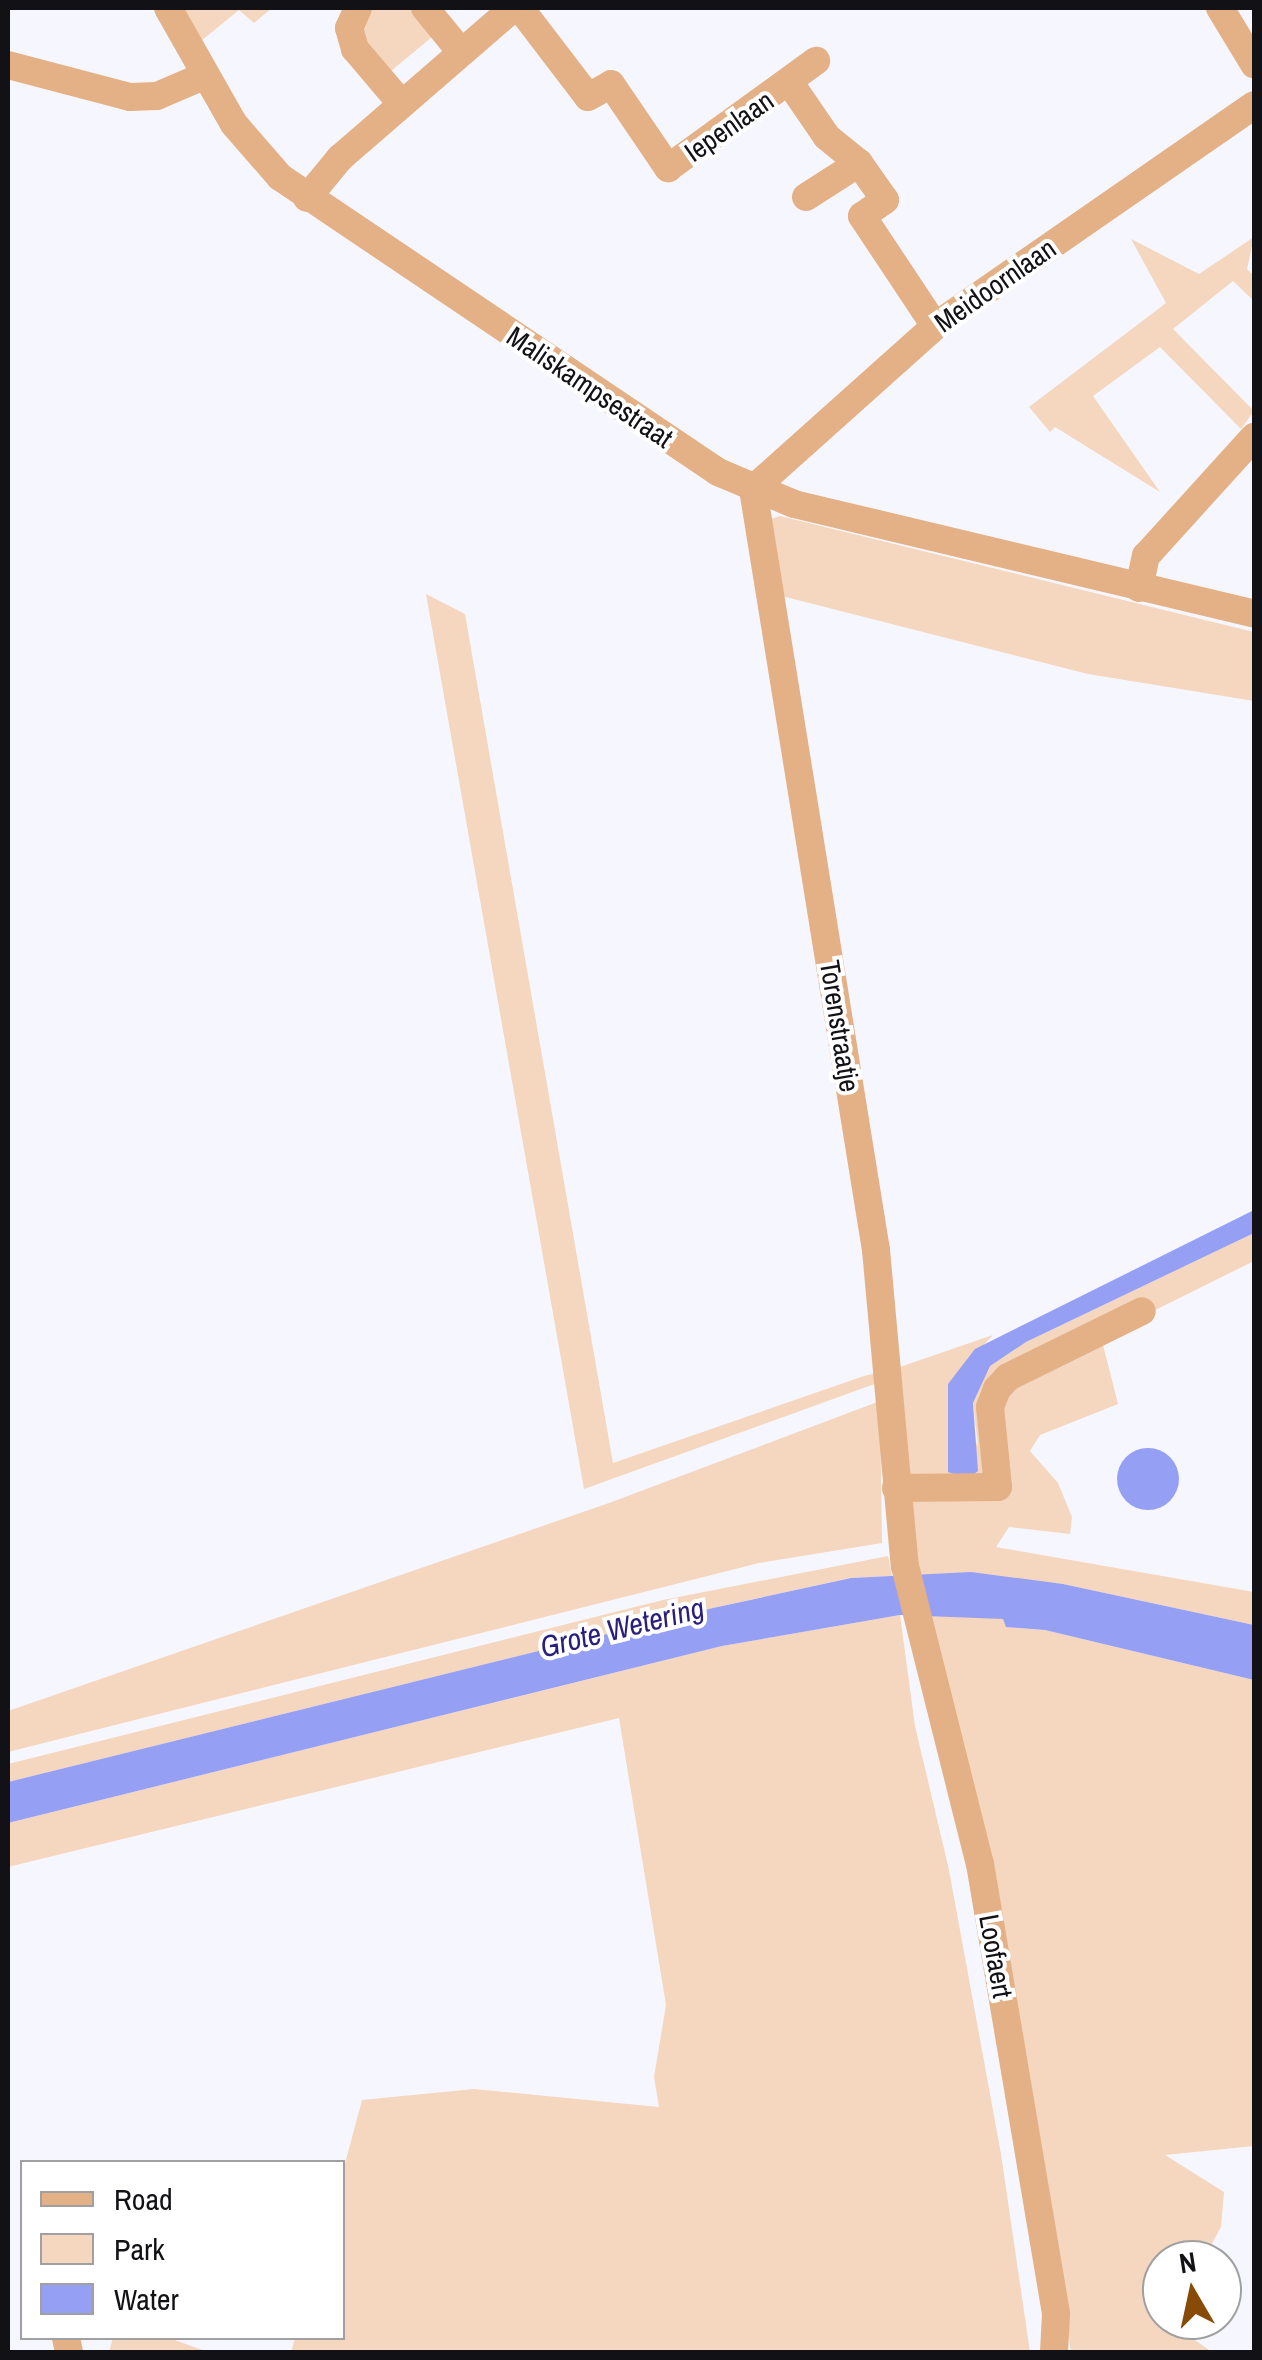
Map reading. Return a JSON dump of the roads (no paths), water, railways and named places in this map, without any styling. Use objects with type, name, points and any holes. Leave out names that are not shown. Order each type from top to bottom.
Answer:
[{"type":"street","name":"Maliskampsestraat","points":[[168,8],[254,152],[307,198],[718,472],[753,489],[1254,614]]},
{"type":"street","points":[[358,8],[349,28],[355,48],[402,103]]},
{"type":"street","points":[[425,8],[461,52]]},
{"type":"street","points":[[307,198],[402,103],[516,8]]},
{"type":"street","name":"Iepenlaan","points":[[516,8],[588,97],[611,84],[668,168],[816,61]]},
{"type":"street","points":[[1220,8],[1254,64]]},
{"type":"street","points":[[8,64],[130,98],[157,96],[206,75]]},
{"type":"street","name":"Iepenlaan","points":[[790,83],[826,137],[894,195],[862,216],[935,326]]},
{"type":"street","name":"Meidoornlaan","points":[[753,489],[935,326],[1254,105]]},
{"type":"street","points":[[806,198],[859,163]]},
{"type":"street","points":[[1138,588],[1146,556],[1254,437]]},
{"type":"street","name":"Torenstraatje","points":[[753,489],[876,1250],[905,1566]]},
{"type":"street","points":[[896,1488],[998,1488],[990,1408],[997,1389],[1008,1377],[1142,1311]]},
{"type":"street","name":"Loofaert","points":[[905,1566],[915,1625],[980,1864],[1056,2314],[1054,2352]]},
{"type":"water","points":[[1254,1210],[1254,1233],[1026,1342],[990,1366],[973,1403],[978,1471],[968,1479],[948,1472],[948,1384],[975,1349]]},
{"type":"water","points":[[1148,1448],[1170,1457],[1179,1479],[1170,1501],[1148,1510],[1126,1501],[1117,1479],[1126,1457]]},
{"type":"water","points":[[971,1572],[1063,1584],[1254,1625],[1254,1680],[1045,1630],[1006,1627],[1003,1619],[900,1615],[722,1646],[8,1823],[8,1782],[713,1608],[851,1578]]},
{"type":"water label","name":"Grote Wetering","points":[[622,1627]]}]
